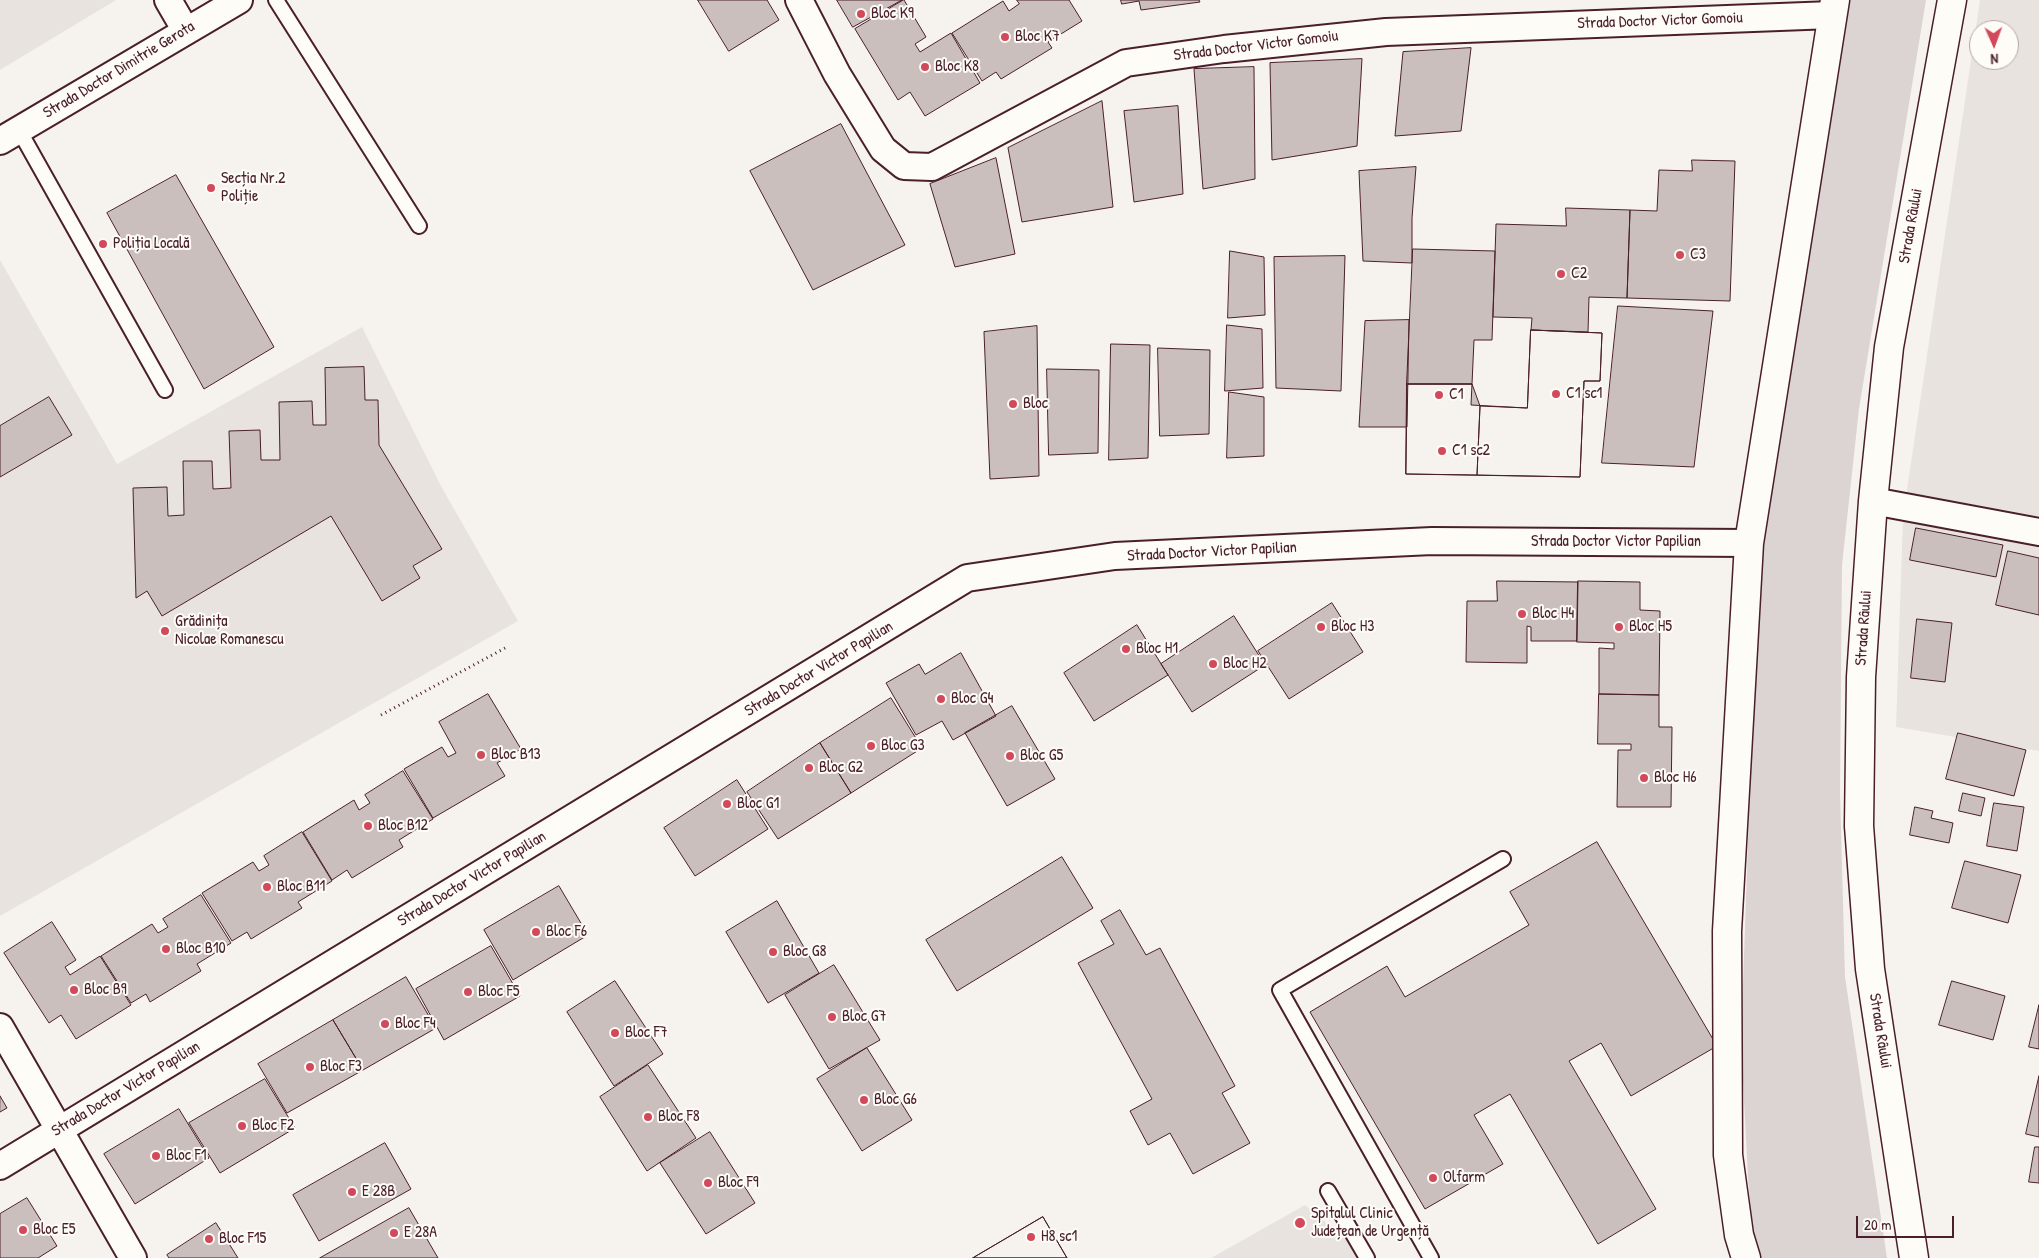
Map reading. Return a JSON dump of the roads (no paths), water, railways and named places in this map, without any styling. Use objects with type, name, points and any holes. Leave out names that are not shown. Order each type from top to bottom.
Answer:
[{"type":"main road","name":"Strada Râului","points":[[1914,1258],[1870,969],[1859,826],[1861,677],[1873,501],[1889,347],[1952,0]]},
{"type":"main road","points":[[1746,1258],[1739,1235],[1728,1155],[1727,931],[1749,543],[1833,8]]},
{"type":"street","points":[[168,0],[186,30]]},
{"type":"street","name":"Strada Doctor Dimitrie Gerota","points":[[10,136],[239,0]]},
{"type":"street","name":"Strada Doctor Victor Gomoiu","points":[[799,0],[837,74],[883,149],[904,166],[932,167],[1126,63],[1224,49],[1386,32],[1833,8]]},
{"type":"street","points":[[1873,501],[2039,532]]},
{"type":"street","name":"Strada Doctor Victor Papilian","points":[[0,1166],[967,578],[1115,556],[1432,541],[1749,543]]},
{"type":"street","points":[[0,1026],[133,1258]]},
{"type":"lane","points":[[276,0],[418,226]]},
{"type":"lane","points":[[10,136],[166,390]]},
{"type":"lane","points":[[1431,1258],[1280,990],[1503,859]]},
{"type":"lane","points":[[1328,1191],[1367,1258]]},
{"type":"place","name":"Bloc K9","points":[[861,14]]},
{"type":"place","name":"Bloc K7","points":[[1005,37]]},
{"type":"place","name":"Bloc K8","points":[[925,67]]},
{"type":"place","name":"Secția Nr.2 Poliție","points":[[211,188]]},
{"type":"place","name":"Poliția Locală","points":[[103,244]]},
{"type":"place","name":"C3","points":[[1680,255]]},
{"type":"place","name":"C2","points":[[1561,274]]},
{"type":"place","name":"C1 sc1","points":[[1556,394]]},
{"type":"place","name":"C1","points":[[1439,395]]},
{"type":"place","name":"Bloc","points":[[1013,404]]},
{"type":"place","name":"C1 sc2","points":[[1442,451]]},
{"type":"place","name":"Bloc H4","points":[[1522,614]]},
{"type":"place","name":"Bloc H3","points":[[1321,627]]},
{"type":"place","name":"Bloc H5","points":[[1619,627]]},
{"type":"place","name":"Grădinița Nicolae Romanescu","points":[[165,631]]},
{"type":"place","name":"Bloc H1","points":[[1126,649]]},
{"type":"place","name":"Bloc H2","points":[[1213,664]]},
{"type":"place","name":"Bloc G4","points":[[941,699]]},
{"type":"place","name":"Bloc G3","points":[[871,746]]},
{"type":"place","name":"Bloc B13","points":[[481,755]]},
{"type":"place","name":"Bloc G5","points":[[1010,756]]},
{"type":"place","name":"Bloc G2","points":[[809,768]]},
{"type":"place","name":"Bloc H6","points":[[1644,778]]},
{"type":"place","name":"Bloc G1","points":[[727,804]]},
{"type":"place","name":"Bloc B12","points":[[368,826]]},
{"type":"place","name":"Bloc B11","points":[[267,887]]},
{"type":"place","name":"Bloc F6","points":[[536,932]]},
{"type":"place","name":"Bloc B10","points":[[166,949]]},
{"type":"place","name":"Bloc G8","points":[[773,952]]},
{"type":"place","name":"Bloc B9","points":[[74,990]]},
{"type":"place","name":"Bloc F5","points":[[468,992]]},
{"type":"place","name":"Bloc G7","points":[[832,1017]]},
{"type":"place","name":"Bloc F4","points":[[385,1024]]},
{"type":"place","name":"Bloc F7","points":[[615,1033]]},
{"type":"place","name":"Bloc F3","points":[[310,1067]]},
{"type":"place","name":"Bloc G6","points":[[864,1100]]},
{"type":"place","name":"Bloc F8","points":[[648,1117]]},
{"type":"place","name":"Bloc F2","points":[[242,1126]]},
{"type":"place","name":"Bloc F1","points":[[156,1156]]},
{"type":"place","name":"Olfarm","points":[[1433,1178]]},
{"type":"place","name":"Bloc F9","points":[[708,1183]]},
{"type":"place","name":"E 28B","points":[[352,1192]]},
{"type":"place","name":"Spitalul Clinic Județean de Urgență","points":[[1300,1223]]},
{"type":"place","name":"Bloc E5","points":[[23,1230]]},
{"type":"place","name":"E 28A","points":[[394,1233]]},
{"type":"place","name":"H8 sc1","points":[[1031,1237]]},
{"type":"place","name":"Bloc F15","points":[[209,1239]]}]
